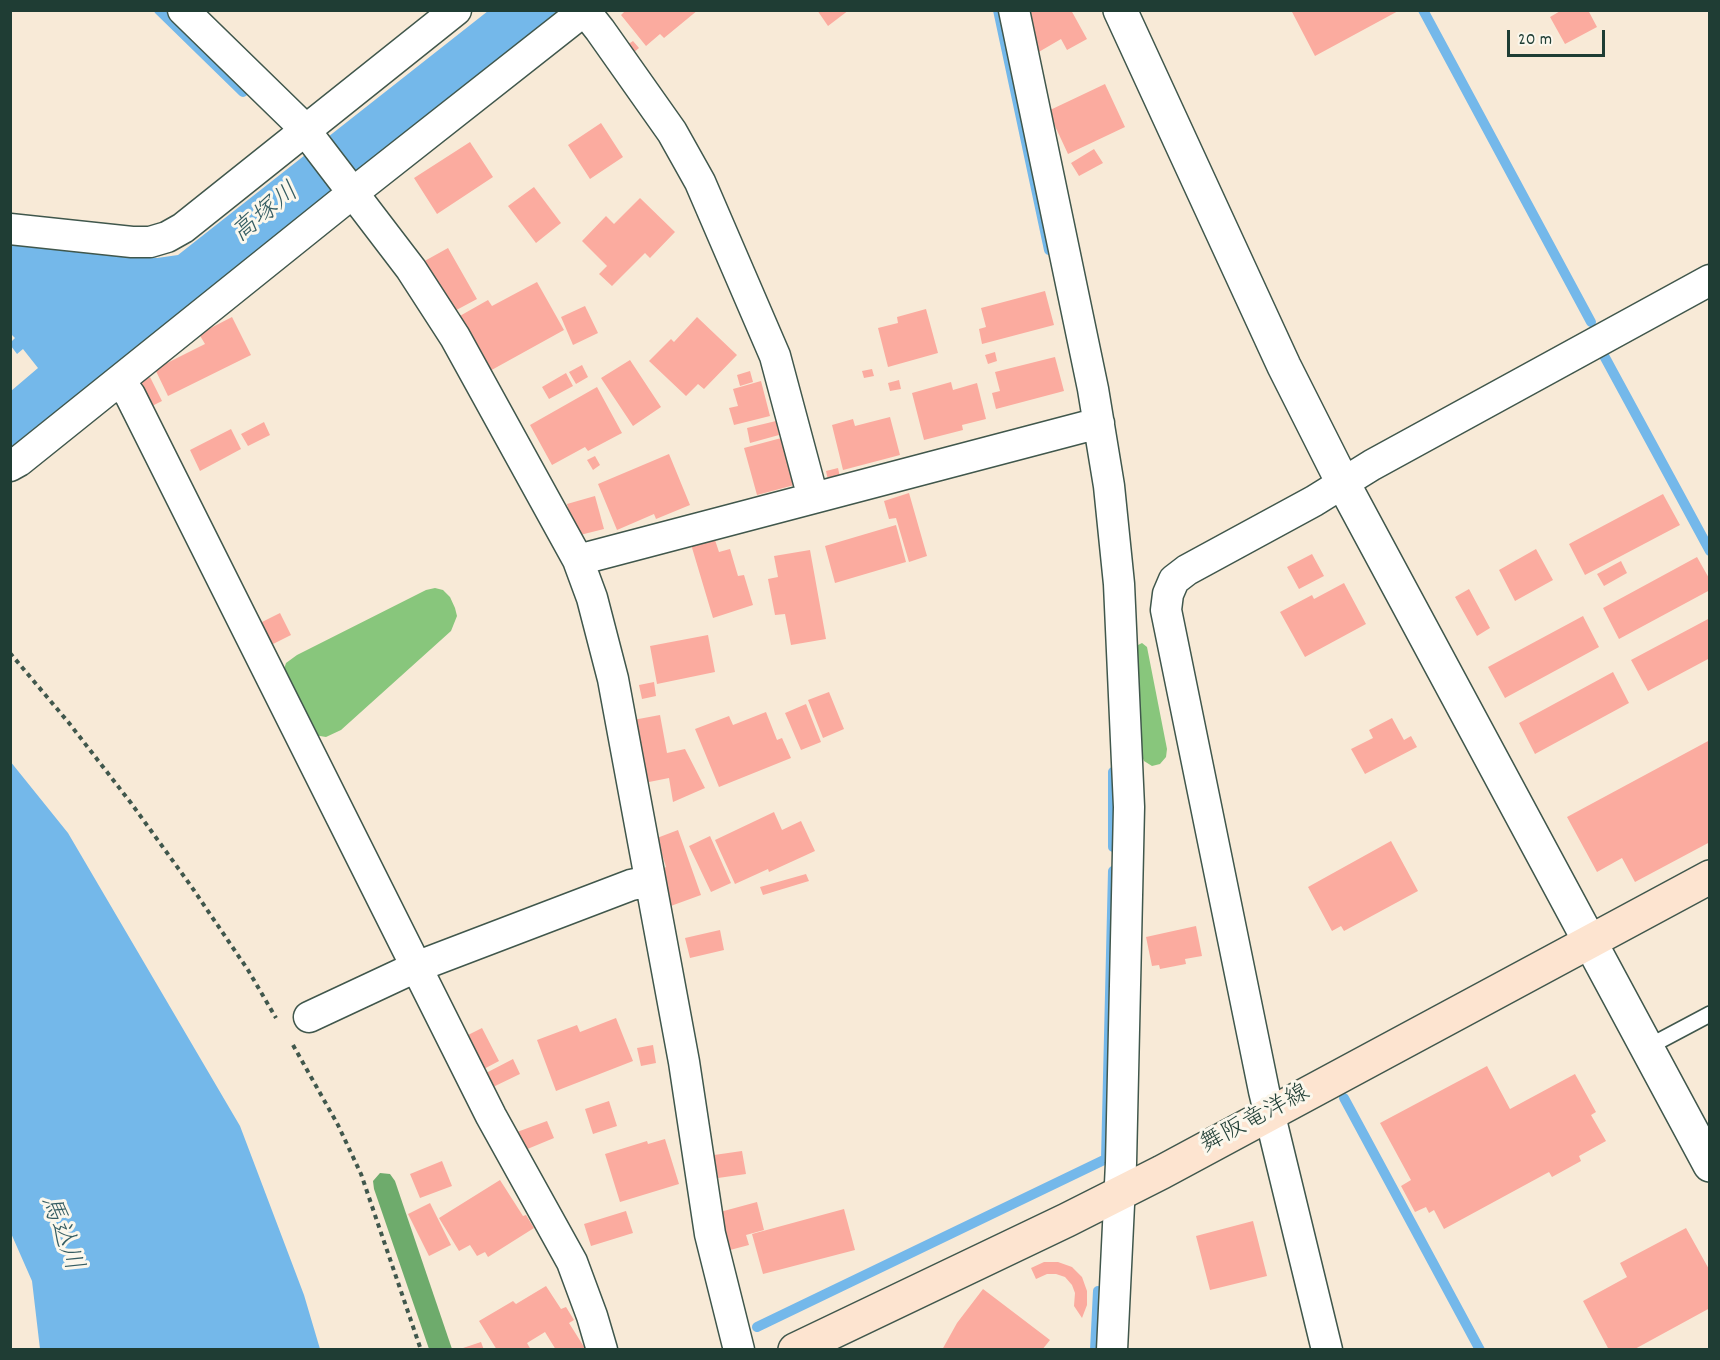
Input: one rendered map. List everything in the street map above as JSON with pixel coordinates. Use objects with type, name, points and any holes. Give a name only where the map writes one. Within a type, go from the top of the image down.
[{"type":"main road","name":"舞阪竜洋線","points":[[795,1350],[1120,1193],[1710,877]]},
{"type":"street","points":[[183,10],[309,135],[354,192],[441,314],[578,560],[592,598],[613,679],[684,1062],[711,1234],[739,1350]]},
{"type":"street","points":[[10,229],[132,243],[150,242],[167,237],[183,228],[309,135],[456,10]]},
{"type":"street","points":[[1014,10],[1099,423],[1109,486],[1119,584],[1129,807],[1120,1193],[1112,1350]]},
{"type":"street","points":[[1119,10],[1284,366],[1343,483],[1710,1165]]},
{"type":"street","points":[[10,466],[120,382],[354,192],[585,11],[672,132],[700,182],[775,356],[813,498]]},
{"type":"street","points":[[1327,1350],[1269,1114],[1169,621],[1168,594],[1174,580],[1187,570],[1710,280]]},
{"type":"street","points":[[120,382],[130,395],[491,1116],[572,1262],[602,1350]]},
{"type":"street","points":[[578,560],[1099,423]]},
{"type":"street","points":[[309,1017],[416,967],[631,885],[650,880]]},
{"type":"lane","points":[[1647,1048],[1710,1014]]},
{"type":"path","points":[[10,653],[69,723],[145,822],[248,970],[279,1023]]},
{"type":"path","points":[[290,1041],[338,1125],[361,1174],[421,1350]]},
{"type":"green space","points":[[435,588],[443,590],[450,597],[455,608],[457,616],[451,631],[341,730],[326,737],[314,735],[282,675],[286,663],[297,655],[426,590]]},
{"type":"green space","points":[[1142,643],[1147,647],[1167,749],[1166,757],[1160,764],[1152,766],[1144,761],[1141,754],[1137,648]]},
{"type":"green space","points":[[380,1173],[390,1174],[395,1181],[452,1349],[429,1349],[374,1189],[373,1181]]},
{"type":"water","name":"高塚川","points":[[488,11],[559,11],[11,447],[11,391],[38,368],[23,349],[17,354],[11,346],[15,338],[10,333],[11,241],[157,258],[178,255]]},
{"type":"water","name":"馬込川","points":[[10,761],[68,833],[240,1126],[304,1295],[320,1349],[40,1349],[32,1281],[10,1231]]},
{"type":"building","points":[[626,10],[698,10],[664,38],[660,34],[646,46],[621,15]]},
{"type":"building","points":[[817,10],[849,10],[828,26]]},
{"type":"building","points":[[1028,10],[1071,10],[1087,39],[1067,50],[1061,39],[1037,53]]},
{"type":"building","points":[[1291,10],[1400,10],[1315,56]]},
{"type":"building","points":[[1562,10],[1588,10],[1597,27],[1565,44],[1550,17]]},
{"type":"building","points":[[633,41],[639,48],[633,53],[627,45]]},
{"type":"building","points":[[1105,84],[1125,127],[1068,154],[1048,111]]},
{"type":"building","points":[[601,123],[623,157],[590,179],[568,145]]},
{"type":"building","points":[[470,142],[493,177],[437,214],[414,178]]},
{"type":"building","points":[[1094,149],[1103,163],[1079,176],[1071,163]]},
{"type":"building","points":[[534,187],[561,223],[536,243],[508,206]]},
{"type":"building","points":[[640,198],[675,232],[650,258],[645,253],[612,286],[599,274],[607,266],[582,241],[606,216],[614,224]]},
{"type":"building","points":[[448,248],[477,299],[449,314],[421,263]]},
{"type":"building","points":[[537,282],[564,330],[488,372],[458,317],[488,300],[492,306]]},
{"type":"building","points":[[1045,291],[1054,325],[982,344],[979,329],[986,327],[981,308]]},
{"type":"building","points":[[585,306],[598,333],[573,345],[561,317]]},
{"type":"building","points":[[926,309],[938,353],[888,367],[878,328],[898,323],[897,317]]},
{"type":"building","points":[[232,317],[251,355],[168,396],[155,369],[205,344],[199,334]]},
{"type":"building","points":[[697,317],[737,355],[704,389],[698,384],[686,396],[649,361],[671,339],[674,342]]},
{"type":"building","points":[[995,352],[997,361],[988,364],[985,355]]},
{"type":"building","points":[[1055,357],[1064,391],[996,409],[992,393],[1000,391],[995,372]]},
{"type":"building","points":[[630,360],[661,407],[633,426],[601,378]]},
{"type":"building","points":[[582,365],[588,377],[576,384],[569,372]]},
{"type":"building","points":[[872,369],[874,376],[864,378],[862,371]]},
{"type":"building","points":[[750,371],[753,382],[740,386],[737,375]]},
{"type":"building","points":[[566,373],[573,386],[549,399],[542,387]]},
{"type":"building","points":[[150,377],[162,401],[148,408],[136,384]]},
{"type":"building","points":[[899,380],[901,389],[890,391],[888,383]]},
{"type":"building","points":[[761,381],[770,416],[734,425],[729,408],[738,406],[733,389]]},
{"type":"building","points":[[951,382],[953,390],[977,383],[986,419],[962,425],[963,430],[924,440],[912,393]]},
{"type":"building","points":[[597,387],[622,433],[588,451],[585,447],[552,465],[530,425]]},
{"type":"building","points":[[890,417],[900,455],[843,470],[832,425],[853,419],[855,426]]},
{"type":"building","points":[[776,421],[779,435],[750,443],[747,428]]},
{"type":"building","points":[[264,422],[270,435],[248,446],[241,434]]},
{"type":"building","points":[[231,429],[241,449],[200,471],[190,450]]},
{"type":"building","points":[[785,437],[798,484],[757,495],[744,448]]},
{"type":"building","points":[[669,454],[690,505],[656,519],[654,514],[617,530],[598,484]]},
{"type":"building","points":[[595,456],[600,465],[593,470],[587,460]]},
{"type":"building","points":[[838,468],[840,477],[828,480],[826,471]]},
{"type":"building","points":[[909,493],[927,556],[909,562],[896,518],[889,519],[884,501]]},
{"type":"building","points":[[1663,494],[1680,525],[1585,575],[1569,544]]},
{"type":"building","points":[[595,496],[604,529],[576,536],[567,504]]},
{"type":"building","points":[[896,525],[906,562],[835,583],[825,546]]},
{"type":"building","points":[[713,534],[719,552],[730,549],[738,576],[744,575],[753,605],[713,618],[690,541]]},
{"type":"building","points":[[1536,549],[1553,580],[1515,601],[1499,570]]},
{"type":"building","points":[[810,550],[826,639],[791,645],[785,614],[775,615],[768,579],[778,577],[774,556]]},
{"type":"building","points":[[1312,554],[1324,576],[1299,589],[1287,567]]},
{"type":"building","points":[[1697,557],[1710,580],[1710,590],[1619,639],[1603,608]]},
{"type":"building","points":[[1621,561],[1627,573],[1604,586],[1597,574]]},
{"type":"building","points":[[1344,583],[1366,624],[1305,657],[1280,612],[1312,595],[1314,599]]},
{"type":"building","points":[[1469,589],[1490,628],[1477,636],[1455,597]]},
{"type":"building","points":[[280,613],[291,635],[267,647],[256,625]]},
{"type":"building","points":[[1583,616],[1599,647],[1505,698],[1488,667]]},
{"type":"building","points":[[1710,618],[1710,658],[1648,691],[1631,660]]},
{"type":"building","points":[[708,635],[715,672],[657,684],[650,646]]},
{"type":"building","points":[[1613,672],[1629,703],[1535,754],[1519,723]]},
{"type":"building","points":[[654,682],[656,696],[642,699],[639,685]]},
{"type":"building","points":[[829,692],[844,729],[823,738],[808,700]]},
{"type":"building","points":[[806,704],[821,742],[801,750],[785,713]]},
{"type":"building","points":[[766,712],[777,740],[782,738],[791,758],[719,787],[695,729],[729,716],[733,725]]},
{"type":"building","points":[[660,715],[667,753],[685,749],[705,788],[673,802],[669,778],[644,783],[633,720]]},
{"type":"building","points":[[1392,718],[1404,740],[1411,736],[1417,747],[1365,774],[1351,749],[1373,738],[1369,730]]},
{"type":"building","points":[[1710,740],[1710,842],[1635,882],[1622,858],[1597,872],[1567,817]]},
{"type":"building","points":[[774,812],[782,830],[801,821],[815,851],[769,872],[768,869],[735,884],[715,840]]},
{"type":"building","points":[[678,830],[701,895],[668,907],[659,880],[665,878],[662,869],[666,867],[657,838]]},
{"type":"building","points":[[710,836],[731,883],[711,892],[689,846]]},
{"type":"building","points":[[1391,841],[1418,891],[1344,931],[1341,926],[1332,931],[1308,887]]},
{"type":"building","points":[[806,874],[809,881],[763,895],[760,887]]},
{"type":"building","points":[[1196,926],[1202,956],[1185,959],[1186,964],[1160,969],[1159,965],[1152,966],[1146,937]]},
{"type":"building","points":[[720,930],[724,950],[690,958],[685,938]]},
{"type":"building","points":[[616,1018],[633,1061],[556,1091],[537,1040],[577,1025],[580,1032]]},
{"type":"building","points":[[482,1028],[499,1061],[480,1071],[464,1037]]},
{"type":"building","points":[[653,1045],[656,1063],[641,1066],[637,1048]]},
{"type":"building","points":[[513,1059],[520,1074],[493,1087],[486,1073]]},
{"type":"building","points":[[1487,1066],[1510,1109],[1575,1074],[1596,1112],[1591,1115],[1606,1141],[1579,1156],[1581,1161],[1552,1177],[1549,1172],[1444,1229],[1434,1210],[1429,1213],[1426,1207],[1415,1212],[1401,1186],[1411,1180],[1380,1123]]},
{"type":"building","points":[[609,1101],[617,1126],[593,1134],[585,1109]]},
{"type":"building","points":[[547,1121],[554,1138],[525,1150],[517,1132]]},
{"type":"building","points":[[665,1139],[679,1184],[620,1202],[605,1154],[647,1141],[648,1144]]},
{"type":"building","points":[[742,1151],[746,1174],[718,1178],[714,1155]]},
{"type":"building","points":[[442,1161],[452,1186],[420,1198],[410,1174]]},
{"type":"building","points":[[500,1180],[523,1216],[526,1215],[534,1228],[488,1257],[485,1252],[477,1256],[470,1245],[459,1251],[439,1218]]},
{"type":"building","points":[[757,1202],[764,1230],[746,1235],[749,1245],[730,1250],[720,1212]]},
{"type":"building","points":[[430,1203],[451,1245],[429,1256],[408,1214]]},
{"type":"building","points":[[844,1209],[855,1250],[763,1274],[752,1234]]},
{"type":"building","points":[[626,1211],[633,1233],[591,1246],[584,1224]]},
{"type":"building","points":[[1253,1221],[1267,1276],[1210,1290],[1196,1236]]},
{"type":"building","points":[[1686,1228],[1710,1271],[1710,1308],[1633,1350],[1609,1350],[1583,1301],[1627,1277],[1620,1263]]},
{"type":"building","points":[[1044,1262],[1058,1262],[1072,1267],[1082,1277],[1087,1291],[1087,1305],[1082,1318],[1074,1306],[1075,1293],[1072,1285],[1065,1277],[1047,1274],[1036,1279],[1031,1268]]},
{"type":"building","points":[[546,1286],[561,1309],[566,1307],[574,1320],[569,1323],[586,1350],[556,1350],[545,1332],[527,1343],[531,1350],[497,1350],[479,1321],[513,1301],[516,1304]]},
{"type":"building","points":[[983,1289],[1050,1340],[1042,1350],[942,1350],[957,1323]]},
{"type":"building","points":[[481,1342],[484,1350],[460,1350],[460,1349]]},
{"type":"waterway","points":[[159,10],[243,92]]},
{"type":"waterway","points":[[998,10],[1049,250]]},
{"type":"waterway","points":[[1423,10],[1591,322]]},
{"type":"waterway","points":[[1602,352],[1710,551]]},
{"type":"waterway","points":[[1113,772],[1113,847]]},
{"type":"waterway","points":[[757,1327],[1106,1159],[1113,871]]},
{"type":"waterway","points":[[1344,1098],[1480,1350]]},
{"type":"waterway","points":[[1095,1350],[1098,1291]]}]
